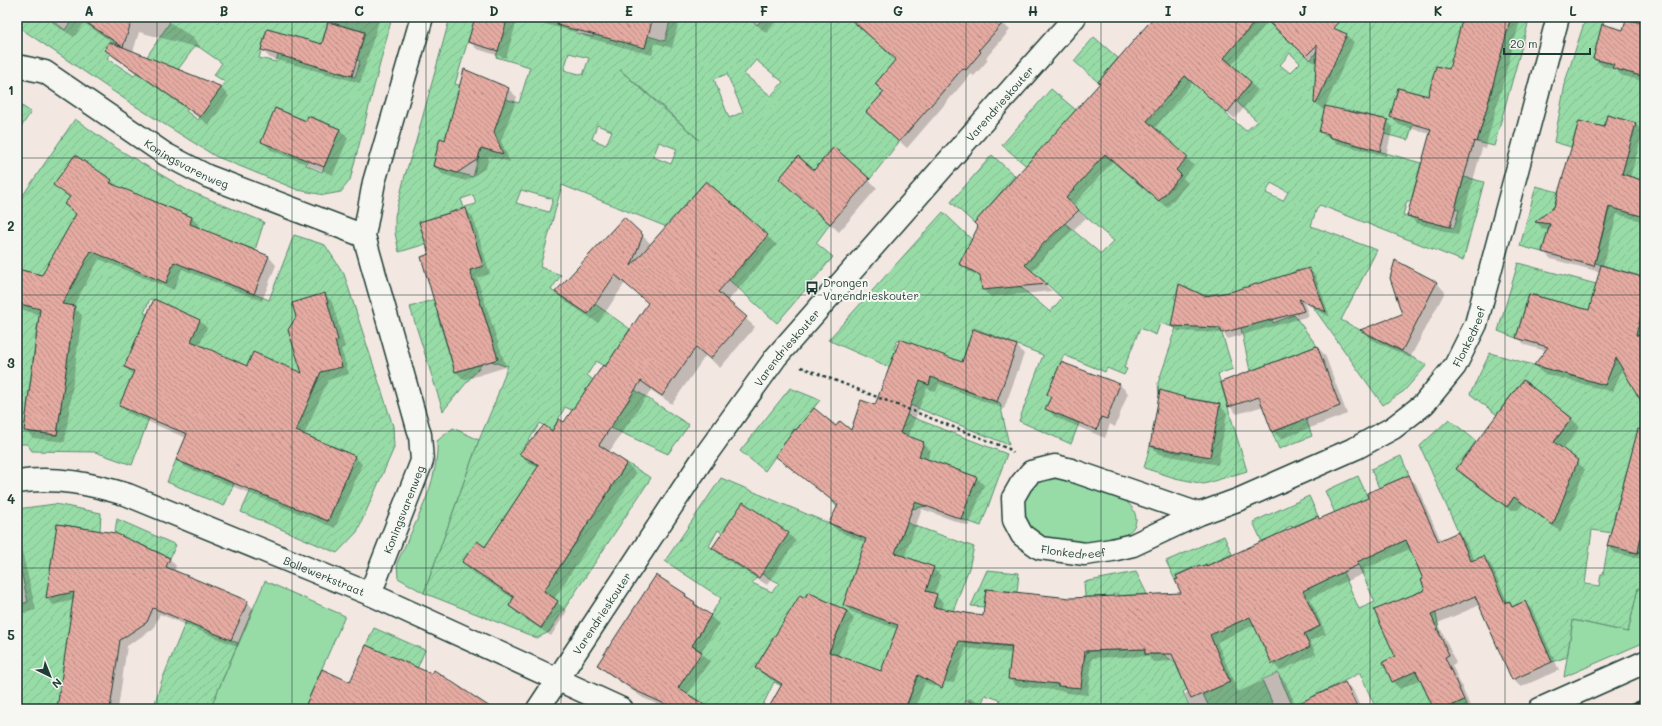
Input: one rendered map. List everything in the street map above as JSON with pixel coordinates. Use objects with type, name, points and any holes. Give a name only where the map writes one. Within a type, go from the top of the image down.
[{"type":"street","name":"Koningsvarenweg","points":[[370,594],[422,461],[420,435],[364,236],[374,182],[422,17]]},
{"type":"street","name":"Varendrieskouter","points":[[538,709],[702,460],[776,357],[1075,17]]},
{"type":"street","name":"Flonkedreef","points":[[1031,472],[1021,484],[1013,498],[1014,520],[1022,535],[1040,548],[1085,554],[1112,550],[1134,545],[1199,514],[1240,499],[1356,448],[1393,428],[1424,404],[1455,366],[1476,324],[1558,17]]},
{"type":"street","name":"Koningsvarenweg","points":[[19,65],[45,72],[165,154],[207,176],[364,236]]},
{"type":"street","points":[[1031,472],[1055,466],[1071,470],[1199,514]]},
{"type":"street","name":"Bollewerkstraat","points":[[17,482],[43,479],[73,482],[101,486],[128,495],[370,594],[622,709]]},
{"type":"street","points":[[1540,709],[1645,662]]},
{"type":"path","points":[[776,357],[1009,449],[1031,472]]},
{"type":"green space","points":[[17,17],[47,17],[65,30],[74,17],[112,17],[102,33],[117,43],[107,58],[134,76],[170,22],[163,17],[392,17],[350,180],[341,192],[324,195],[298,190],[215,156],[132,104],[17,26]],"holes":[[[328,22],[365,32],[357,60],[360,61],[355,77],[315,66]],[[267,29],[284,34],[276,62],[259,58]],[[196,45],[222,63],[214,75],[225,82],[198,120],[186,111],[188,109],[163,90]],[[275,108],[306,121],[309,116],[340,129],[322,172],[306,165],[308,160]]]},
{"type":"green space","points":[[450,17],[537,17],[545,19],[546,17],[580,17],[576,33],[593,37],[599,17],[665,41],[671,17],[748,17],[757,25],[764,17],[848,17],[878,43],[904,69],[886,71],[875,84],[884,92],[866,112],[899,142],[870,179],[834,147],[814,170],[798,156],[779,179],[830,224],[816,243],[833,257],[777,323],[672,229],[562,185],[540,267],[561,275],[551,290],[588,314],[595,304],[630,329],[605,367],[596,361],[587,375],[593,380],[583,394],[617,417],[635,390],[689,425],[668,454],[565,407],[552,431],[540,423],[523,449],[533,456],[537,456],[604,499],[627,463],[651,478],[549,632],[537,638],[424,593],[479,440],[495,402],[508,365],[505,366],[491,361],[491,337],[480,301],[437,314],[455,372],[482,364],[443,411],[410,307],[466,289],[460,273],[483,266],[465,207],[476,204],[473,195],[461,199],[464,208],[420,222],[426,244],[399,252],[395,233],[395,216],[405,175],[416,141]],"holes":[[[469,37],[499,46],[496,57],[530,67],[519,103],[455,84]],[[569,53],[589,58],[583,75],[564,70]],[[756,60],[783,82],[771,96],[744,74]],[[620,70],[661,105],[699,140]],[[727,74],[743,112],[729,118],[714,79]],[[450,122],[489,148],[488,150],[481,148],[473,177],[433,166],[440,139],[445,140]],[[597,125],[612,131],[606,145],[592,139]],[[659,142],[677,149],[671,164],[653,157]],[[706,181],[768,235],[741,267],[698,229],[695,232],[676,215]],[[521,190],[553,199],[549,212],[516,203]],[[523,489],[585,529],[558,569],[497,529]],[[477,541],[497,555],[495,558],[558,601],[541,628],[509,606],[514,597],[462,562]]]},
{"type":"green space","points":[[1246,17],[1262,17],[1311,60],[1338,17],[1463,17],[1459,33],[1503,45],[1511,17],[1530,17],[1494,146],[1477,142],[1494,82],[1436,66],[1428,96],[1398,88],[1395,100],[1413,124],[1408,140],[1384,134],[1388,120],[1345,110],[1329,134],[1329,137],[1421,163],[1411,201],[1407,201],[1403,215],[1454,228],[1459,210],[1455,209],[1464,177],[1484,182],[1463,261],[1320,205],[1317,208],[1311,226],[1377,250],[1341,320],[1427,365],[1404,391],[1383,405],[1313,307],[1322,304],[1303,280],[1299,270],[1291,273],[1263,296],[1273,323],[1294,315],[1317,346],[1250,371],[1241,328],[1230,292],[1199,296],[1199,293],[1180,285],[1174,298],[1195,307],[1214,308],[1233,369],[1218,374],[1247,471],[1204,484],[1175,478],[1144,468],[1150,446],[1180,453],[1220,404],[1188,398],[1187,400],[1159,395],[1158,383],[1176,328],[1160,323],[1156,335],[1140,328],[1124,368],[1127,369],[1124,375],[1107,368],[1105,372],[1064,355],[1047,394],[1051,397],[1046,409],[1079,423],[1071,444],[1019,421],[1043,355],[974,328],[965,353],[964,390],[1000,403],[1009,445],[910,405],[919,381],[929,385],[937,361],[932,351],[898,339],[894,349],[896,350],[889,367],[828,340],[943,212],[985,252],[983,255],[1050,312],[1062,298],[1040,278],[1014,258],[1054,214],[1101,254],[1114,241],[1002,145],[1051,89],[1076,110],[1104,154],[1159,201],[1181,175],[1176,170],[1187,157],[1141,117],[1186,75],[1227,112],[1226,114],[1246,131],[1257,121],[1236,101],[1250,84],[1246,78],[1227,60],[1210,52],[1241,38],[1253,24]],"holes":[[[1290,53],[1300,63],[1290,73],[1280,65]],[[1271,183],[1288,192],[1283,201],[1266,193]]]},
{"type":"green space","points":[[1586,17],[1605,17],[1593,59],[1614,64],[1613,68],[1645,77],[1645,181],[1626,176],[1622,173],[1636,123],[1607,115],[1604,127],[1579,121],[1571,147],[1554,142],[1566,79]]},
{"type":"green space","points":[[1094,37],[1118,58],[1098,82],[1074,61]]},
{"type":"green space","points":[[17,103],[31,112],[17,133]]},
{"type":"green space","points":[[75,119],[113,146],[187,190],[264,222],[255,250],[229,240],[214,278],[269,300],[294,235],[325,245],[344,274],[393,426],[394,448],[357,532],[337,553],[241,512],[286,413],[136,340],[124,367],[134,371],[149,418],[132,465],[95,452],[32,451],[27,444],[17,444],[17,303],[31,307],[33,303],[42,304],[40,321],[38,321],[24,431],[57,435],[74,306],[33,301],[39,275],[17,269],[17,204]],"holes":[[[146,198],[192,217],[170,272],[124,253]],[[150,299],[171,308],[144,323],[147,314],[144,313]],[[327,444],[345,451],[349,456],[348,474],[328,521],[273,498],[322,453]]]},
{"type":"green space","points":[[992,155],[1015,176],[974,223],[951,202]]},
{"type":"green space","points":[[1536,186],[1558,192],[1542,252],[1520,246]]},
{"type":"green space","points":[[1610,206],[1645,217],[1645,271],[1643,277],[1595,263]]},
{"type":"green space","points":[[1518,263],[1596,284],[1644,305],[1645,301],[1645,338],[1626,332],[1569,305],[1529,294],[1516,338],[1498,331]]},
{"type":"green space","points":[[1619,349],[1645,408],[1645,460],[1634,471],[1627,470],[1614,518],[1645,524],[1645,589],[1638,588],[1628,632],[1573,620],[1567,657],[1552,662],[1525,601],[1512,607],[1509,601],[1484,613],[1475,596],[1497,586],[1471,561],[1420,446],[1449,419],[1476,441],[1456,469],[1507,507],[1572,418],[1523,380],[1500,410],[1545,452],[1470,394],[1490,353],[1605,385]],"holes":[[[1592,530],[1633,536],[1639,547],[1638,553],[1630,552],[1631,549],[1608,546],[1603,574],[1601,574],[1599,586],[1585,584]]]},
{"type":"green space","points":[[790,388],[820,400],[796,430],[794,429],[765,471],[740,451]]},
{"type":"green space","points":[[891,409],[1007,454],[981,526],[961,519],[976,477],[927,459],[934,484],[926,506],[912,509],[872,523],[837,507],[831,500],[851,475]]},
{"type":"green space","points":[[1306,419],[1312,436],[1279,449],[1272,432]]},
{"type":"green space","points":[[453,428],[479,440],[424,593],[398,578],[397,563],[418,519],[430,488],[437,457],[437,441]]},
{"type":"green space","points":[[1401,456],[1409,475],[1379,488],[1371,469]]},
{"type":"green space","points":[[176,460],[234,484],[224,506],[167,482]]},
{"type":"green space","points":[[1053,476],[1067,479],[1125,500],[1135,514],[1136,520],[1133,529],[1124,536],[1097,543],[1067,544],[1045,540],[1040,537],[1036,534],[1027,521],[1023,503],[1034,485]]},
{"type":"green space","points":[[1358,476],[1368,498],[1374,554],[1404,541],[1404,537],[1443,557],[1418,567],[1423,579],[1425,590],[1417,593],[1435,609],[1440,634],[1425,640],[1416,671],[1434,709],[1376,709],[1360,673],[1314,696],[1294,709],[1278,673],[1262,680],[1275,709],[1210,709],[1198,684],[1207,692],[1230,682],[1226,672],[1200,635],[1257,614],[1262,644],[1267,653],[1320,626],[1285,592],[1315,585],[1343,572],[1359,609],[1375,602],[1325,491]]},
{"type":"green space","points":[[721,478],[866,539],[887,534],[900,540],[907,523],[974,547],[969,568],[945,633],[965,642],[1042,650],[1058,686],[1084,660],[1087,651],[1145,649],[1145,654],[1163,654],[1175,663],[1187,689],[1183,692],[1191,709],[997,709],[1000,700],[985,695],[981,706],[966,700],[963,709],[906,709],[917,676],[875,688],[788,689],[774,682],[761,709],[698,709],[702,703],[678,688],[684,679],[664,665],[675,650],[695,663],[702,652],[666,629],[672,617],[699,635],[721,598],[665,561]],"holes":[[[718,530],[755,558],[747,570],[709,546]],[[897,554],[926,591],[937,595],[926,627]],[[760,573],[779,583],[772,592],[752,583]],[[808,592],[847,611],[835,639],[828,636],[822,651],[786,636]],[[773,638],[786,646],[768,676],[755,668]],[[930,667],[938,685],[924,678]]]},
{"type":"green space","points":[[1309,496],[1318,516],[1286,528],[1287,530],[1262,542],[1253,522]]},
{"type":"green space","points":[[55,504],[101,513],[100,531],[58,524],[83,590],[65,660],[57,708],[59,709],[17,709],[17,605],[28,602],[17,553],[17,509]]},
{"type":"green space","points":[[117,519],[176,545],[170,558],[133,541],[98,635]]},
{"type":"green space","points":[[1224,536],[1232,554],[1206,566],[1206,564],[1201,567],[1199,565],[1176,575],[1177,579],[1175,580],[1166,561]]},
{"type":"green space","points":[[987,570],[1019,573],[1017,592],[986,589],[984,607],[971,606]]},
{"type":"green space","points":[[1136,572],[1147,594],[1118,596],[1118,594],[1113,594],[1113,597],[1085,597],[1084,582]]},
{"type":"green space","points":[[265,581],[345,616],[304,709],[210,709]]},
{"type":"green space","points":[[1638,588],[1645,589],[1645,642],[1564,677],[1573,620],[1628,632]]},
{"type":"green space","points":[[186,621],[238,643],[210,709],[162,709],[155,703],[162,680]]},
{"type":"green space","points":[[374,628],[425,650],[400,709],[397,659],[366,645]]},
{"type":"green space","points":[[1464,700],[1468,709],[1445,709]]},
{"type":"building","points":[[78,17],[133,17],[123,47]]},
{"type":"building","points":[[475,17],[508,17],[498,51],[468,42]]},
{"type":"building","points":[[558,17],[653,17],[645,48],[557,25]]},
{"type":"building","points":[[848,17],[1008,17],[979,50],[981,52],[966,70],[963,68],[899,142],[866,112],[884,92],[875,84],[896,59]]},
{"type":"building","points":[[1154,17],[1259,17],[1224,58],[1251,82],[1227,113],[1185,76],[1147,121],[1188,157],[1176,170],[1181,175],[1159,201],[1105,154],[1066,198],[1079,210],[1043,244],[1025,265],[1047,284],[982,290],[980,275],[959,264],[978,227],[974,223],[1100,83],[1098,82]]},
{"type":"building","points":[[1263,17],[1343,17],[1333,28],[1347,34],[1316,104],[1314,103],[1317,45],[1306,56]]},
{"type":"building","points":[[1463,17],[1511,17],[1477,142],[1474,141],[1450,227],[1407,216],[1431,129],[1390,117],[1398,88],[1428,96],[1436,66],[1449,69]]},
{"type":"building","points":[[1626,19],[1645,24],[1645,77],[1612,68],[1614,64],[1593,59],[1602,24],[1623,30]]},
{"type":"building","points":[[328,22],[365,32],[352,76],[261,50],[267,29],[322,44]]},
{"type":"building","points":[[109,42],[222,87],[200,117],[105,50]]},
{"type":"building","points":[[464,69],[509,88],[494,132],[503,154],[481,148],[478,159],[457,173],[433,166],[440,138],[445,140]]},
{"type":"building","points":[[1325,106],[1388,120],[1380,151],[1329,137],[1329,134],[1319,132]]},
{"type":"building","points":[[275,108],[306,121],[308,116],[340,129],[324,167],[261,142]]},
{"type":"building","points":[[1607,115],[1636,123],[1622,174],[1645,181],[1645,217],[1609,207],[1594,266],[1542,252],[1550,224],[1535,222],[1554,207],[1579,121],[1604,127]]},
{"type":"building","points":[[834,147],[870,179],[830,224],[779,179],[798,156],[814,170]]},
{"type":"building","points":[[75,155],[112,180],[110,183],[192,217],[190,224],[269,256],[254,294],[174,262],[166,283],[91,251],[62,304],[75,306],[57,435],[24,431],[40,309],[17,303],[17,269],[42,275],[76,214],[64,204],[70,197],[53,185]]},
{"type":"building","points":[[706,181],[768,235],[718,292],[747,317],[710,359],[696,347],[662,396],[641,381],[599,445],[627,463],[544,591],[558,601],[541,628],[509,606],[514,597],[462,562],[477,541],[485,547],[539,465],[519,454],[544,425],[552,431],[559,419],[564,422],[603,365],[605,367],[648,303],[615,275],[588,314],[555,292],[624,217],[643,235],[631,266]]},
{"type":"building","points":[[466,208],[483,266],[470,270],[498,359],[455,372],[421,257],[429,254],[419,222]]},
{"type":"building","points":[[1395,260],[1437,282],[1402,351],[1360,330],[1402,314],[1390,278]]},
{"type":"building","points":[[1601,265],[1645,278],[1645,301],[1636,335],[1645,336],[1645,408],[1616,358],[1605,385],[1534,365],[1548,347],[1516,338],[1529,294],[1589,310]]},
{"type":"building","points":[[1309,268],[1326,312],[1299,299],[1304,311],[1222,333],[1220,328],[1171,326],[1179,284],[1205,296],[1230,292]]},
{"type":"building","points":[[325,293],[338,340],[335,341],[342,367],[321,372],[296,431],[355,456],[328,521],[176,460],[187,434],[119,406],[134,371],[124,367],[154,299],[200,320],[191,341],[247,366],[253,352],[302,373],[288,330],[296,317],[292,303]]},
{"type":"building","points":[[973,329],[1017,345],[997,402],[931,377],[929,385],[920,381],[900,433],[924,442],[919,456],[977,477],[961,519],[915,502],[895,553],[934,567],[926,591],[937,594],[933,607],[983,616],[986,589],[1070,598],[1181,593],[1175,580],[1178,579],[1176,576],[1200,565],[1201,567],[1206,564],[1206,566],[1318,516],[1319,519],[1368,498],[1367,493],[1409,475],[1438,541],[1458,532],[1471,561],[1484,556],[1505,603],[1509,601],[1512,607],[1525,601],[1552,662],[1512,680],[1475,596],[1431,615],[1449,655],[1445,657],[1464,700],[1445,709],[1434,709],[1416,671],[1392,682],[1383,662],[1395,656],[1374,610],[1425,590],[1421,580],[1423,579],[1406,540],[1357,562],[1358,565],[1303,591],[1320,626],[1304,634],[1310,647],[1272,664],[1250,617],[1210,635],[1230,682],[1191,699],[1172,654],[1145,654],[1145,649],[1085,651],[1081,688],[1008,679],[1012,646],[959,641],[942,688],[918,675],[905,709],[768,709],[782,684],[755,668],[800,595],[805,598],[808,592],[847,611],[829,652],[881,671],[898,625],[843,605],[866,539],[829,523],[838,505],[775,456],[795,429],[796,430],[814,408],[836,426],[840,421],[851,430],[861,400],[875,405],[900,339],[962,362]]},
{"type":"building","points":[[1317,346],[1340,406],[1272,432],[1259,397],[1228,407],[1221,382]]},
{"type":"building","points":[[1061,362],[1120,384],[1107,419],[1101,417],[1097,430],[1045,409],[1051,397],[1047,394]]},
{"type":"building","points":[[1523,380],[1572,418],[1554,442],[1578,460],[1553,525],[1514,497],[1507,507],[1456,469]]},
{"type":"building","points":[[1160,390],[1190,399],[1220,404],[1210,457],[1150,446]]},
{"type":"building","points":[[1638,429],[1645,430],[1645,513],[1638,553],[1607,546]]},
{"type":"building","points":[[743,502],[789,533],[759,578],[712,548]]},
{"type":"building","points":[[57,524],[115,533],[170,558],[166,567],[248,601],[231,640],[153,608],[147,622],[120,640],[110,709],[57,709],[74,592],[46,598]]},
{"type":"building","points":[[656,575],[686,594],[685,596],[695,602],[694,604],[711,615],[692,646],[702,652],[678,688],[711,709],[676,709],[634,690],[597,665]]},
{"type":"building","points":[[366,645],[432,674],[434,670],[493,709],[304,709],[322,669],[350,682]]},
{"type":"building","points":[[1345,682],[1358,709],[1286,709]]},
{"type":"railway","points":[[1624,709],[1645,700]]},
{"type":"place","name":"Drongen Varendrieskouter","points":[[812,288]]}]
